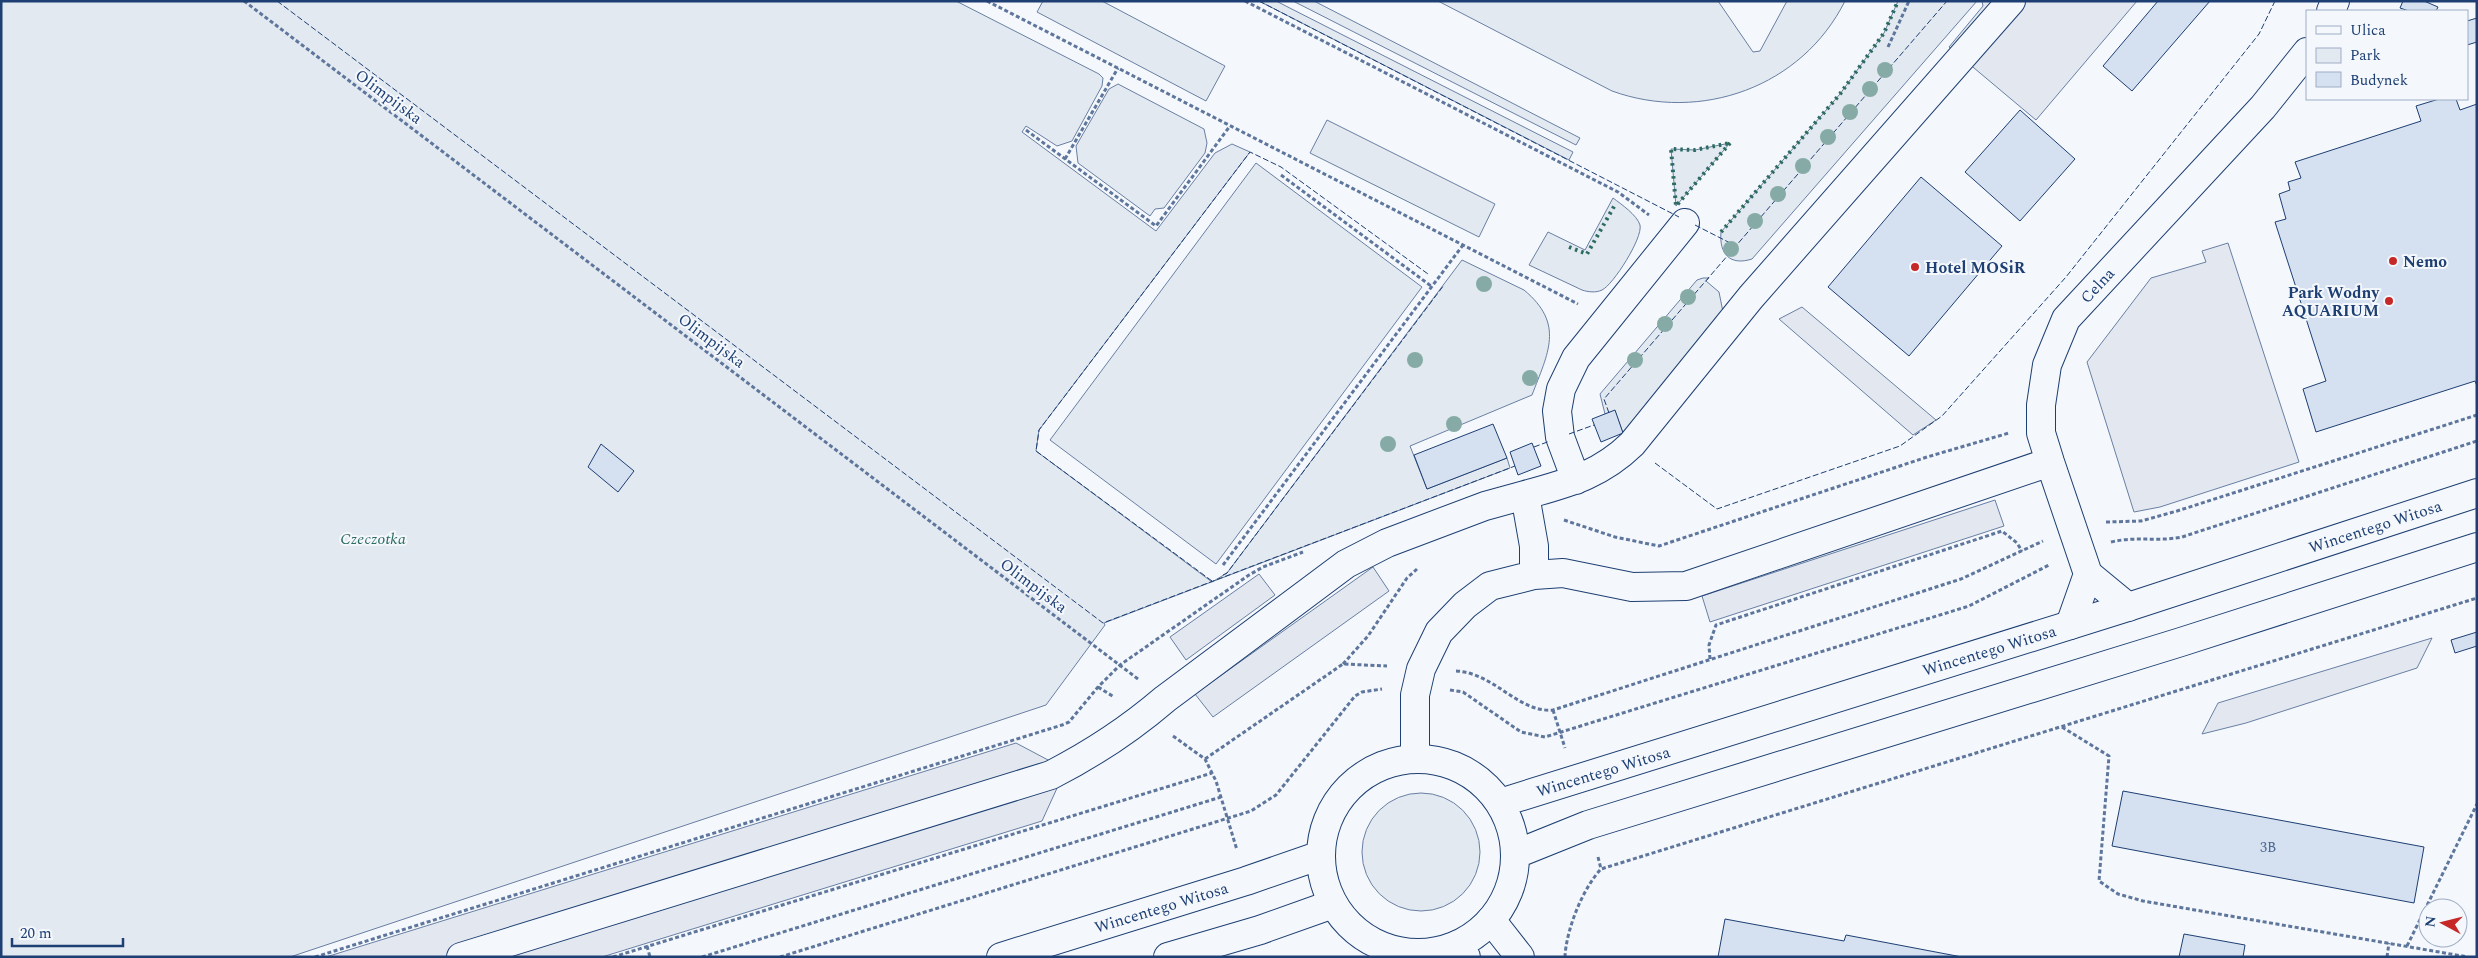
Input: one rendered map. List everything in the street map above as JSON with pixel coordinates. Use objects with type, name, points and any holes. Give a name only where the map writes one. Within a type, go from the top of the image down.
[{"type":"main road","points":[[461,957],[1051,775],[1086,758],[1346,564],[1386,543],[1485,506],[1527,507],[1613,462],[1632,444],[1751,297],[2011,1]]},
{"type":"main road","name":"Celna","points":[[2081,552],[2041,433],[2041,406],[2047,365],[2066,319],[2263,107],[2306,53]]},
{"type":"main road","points":[[1576,480],[1560,437],[1557,411],[1561,389],[1576,358],[1680,229]]},
{"type":"main road","points":[[1415,758],[1419,679],[1440,632],[1465,605],[1490,586],[1534,575],[1563,573],[1632,587],[1686,586],[2050,462]]},
{"type":"main road","name":"Wincentego Witosa","points":[[1500,803],[2128,607],[2477,492]]},
{"type":"main road","points":[[1527,507],[1534,546],[1534,575]]},
{"type":"main road","points":[[1516,854],[1588,825],[2171,645],[2477,547]]},
{"type":"main road","points":[[2081,552],[2128,607]]},
{"type":"main road","points":[[2070,625],[2081,552]]},
{"type":"main road","points":[[1415,758],[1448,763],[1478,779],[1500,803],[1512,827],[1516,854],[1510,889],[1491,920],[1462,951],[1423,953],[1388,948],[1356,931],[1333,904],[1324,880],[1321,855],[1326,826],[1339,799],[1360,778],[1386,764],[1415,758]]},
{"type":"main road","name":"Wincentego Witosa","points":[[1001,957],[1246,881],[1321,855]]},
{"type":"main road","points":[[1168,957],[1260,930],[1333,904]]},
{"type":"main road","points":[[1491,920],[1520,957]]},
{"type":"path","name":"Olimpijska","points":[[244,1],[1165,699]]},
{"type":"path","points":[[987,1],[1608,319]]},
{"type":"path","points":[[1245,1],[1618,192],[1680,229]]},
{"type":"path","points":[[1888,46],[1909,1]]},
{"type":"path","points":[[1065,159],[1118,68]]},
{"type":"path","points":[[1026,130],[1156,226],[1230,126]]},
{"type":"path","points":[[1281,175],[1431,286]]},
{"type":"path","points":[[1223,565],[1463,245]]},
{"type":"path","points":[[1527,507],[1615,537],[1660,546],[1927,457],[2004,435],[2013,431],[2022,403],[2041,406]]},
{"type":"path","points":[[2081,552],[2090,524],[2141,521],[2177,511],[2477,415]]},
{"type":"path","points":[[1343,664],[1419,679],[1464,692],[1521,732],[1544,737],[1969,606],[2061,559],[2081,552],[2129,538],[2164,540],[2182,537],[2477,441]]},
{"type":"path","points":[[1710,659],[1709,645],[1716,624],[2002,531],[2017,543],[2022,551]]},
{"type":"path","points":[[315,957],[1062,725],[1069,722],[1098,687],[1120,665],[1249,575],[1263,567],[1309,550]]},
{"type":"path","points":[[780,957],[1228,819],[1260,807],[1276,795],[1355,696],[1372,690],[1419,679],[1471,672],[1489,680],[1529,706],[1542,711],[1553,710],[1961,579],[2022,551],[2081,552]]},
{"type":"path","points":[[1205,759],[1343,664],[1368,636],[1407,578],[1422,563]]},
{"type":"path","points":[[1565,957],[1567,935],[1591,879],[1601,868],[2476,600]]},
{"type":"path","points":[[1098,687],[1144,716],[1205,759],[1221,797],[1246,881]]},
{"type":"path","points":[[2062,727],[2109,756],[2099,881],[2118,894],[2143,901],[2468,957]]},
{"type":"path","points":[[613,957],[1212,773]]},
{"type":"path","points":[[702,957],[1221,797]]},
{"type":"path","points":[[2407,946],[2477,804]]},
{"type":"path","points":[[2387,957],[2389,943]]},
{"type":"path","points":[[647,946],[650,957]]},
{"type":"green space","name":"Czeczotka","points":[[1,1],[956,1],[1099,74],[1103,78],[1102,86],[1072,141],[1057,146],[1026,126],[1022,132],[1156,231],[1215,153],[1232,144],[1250,152],[1039,430],[1036,451],[1212,582],[1104,623],[1105,625],[1046,705],[290,957],[1,957]]},
{"type":"green space","points":[[1043,1],[1102,1],[1225,66],[1206,101],[1037,12]]},
{"type":"green space","points":[[1259,1],[1276,1],[1573,152],[1569,160]]},
{"type":"green space","points":[[1293,1],[1314,1],[1580,138],[1576,145]]},
{"type":"green space","points":[[1438,1],[1718,1],[1753,52],[1760,51],[1787,1],[1845,1],[1826,31],[1803,56],[1776,76],[1746,90],[1713,99],[1680,103],[1646,100],[1612,91]]},
{"type":"green space","points":[[1898,1],[1977,1],[1752,259],[1738,261],[1732,259],[1724,252],[1721,232],[1840,94],[1884,33]]},
{"type":"green space","points":[[1118,84],[1204,129],[1207,143],[1205,153],[1164,208],[1155,209],[1150,216],[1078,163],[1076,146],[1109,89]]},
{"type":"green space","points":[[1327,120],[1495,204],[1479,237],[1310,153]]},
{"type":"green space","points":[[1730,143],[1676,206],[1671,149],[1695,150]]},
{"type":"green space","points":[[1256,163],[1422,287],[1216,564],[1050,440]]},
{"type":"green space","points":[[1613,198],[1636,217],[1640,225],[1640,231],[1620,271],[1602,290],[1597,292],[1584,291],[1529,265],[1548,232],[1585,250]]},
{"type":"green space","points":[[1462,260],[1524,290],[1537,303],[1545,315],[1549,327],[1549,339],[1543,366],[1532,395],[1410,446],[1427,489],[1507,458],[1510,468],[1213,581],[1227,573]]},
{"type":"green space","points":[[1709,278],[1706,281],[1719,292],[1723,312],[1623,433],[1615,411],[1605,414],[1600,394],[1697,280]]},
{"type":"green space","points":[[1421,793],[1444,797],[1463,810],[1476,829],[1480,852],[1476,875],[1463,894],[1444,907],[1421,911],[1398,907],[1379,894],[1366,875],[1362,852],[1366,829],[1379,810],[1398,797]]},
{"type":"shaded area","points":[[1982,1],[2137,1],[2036,120],[1949,47],[1983,6]]},
{"type":"shaded area","points":[[2228,243],[2299,462],[2160,507],[2134,512],[2087,362],[2151,278],[2206,262],[2202,251]]},
{"type":"shaded area","points":[[1802,307],[1936,420],[1913,435],[1779,319]]},
{"type":"shaded area","points":[[1995,500],[2004,526],[1710,622],[1702,596]]},
{"type":"shaded area","points":[[1373,567],[1389,591],[1213,717],[1195,694]]},
{"type":"shaded area","points":[[1259,574],[1275,595],[1186,660],[1170,637]]},
{"type":"shaded area","points":[[2432,638],[2417,668],[2246,723],[2202,734],[2218,703]]},
{"type":"shaded area","points":[[1016,743],[1050,761],[1058,786],[1042,821],[602,957],[326,957]]},
{"type":"building","points":[[2158,1],[2210,1],[2132,91],[2103,66]]},
{"type":"building","points":[[2403,1],[2424,1],[2438,7],[2436,10],[2406,10],[2400,8]]},
{"type":"building","points":[[2477,18],[2477,42],[2468,45],[2468,21]]},
{"type":"building","name":"Park Wodny AQUARIUM","points":[[2436,100],[2456,100],[2460,110],[2477,104],[2477,386],[2475,381],[2316,432],[2303,389],[2326,381],[2275,222],[2286,219],[2279,194],[2290,190],[2288,182],[2301,178],[2295,162],[2421,121],[2416,106]]},
{"type":"building","points":[[2020,110],[2075,159],[2020,221],[1965,172]]},
{"type":"building","name":"Hotel MOSiR","points":[[1921,177],[2002,246],[1909,356],[1828,287]]},
{"type":"building","points":[[1615,410],[1623,433],[1601,442],[1592,419]]},
{"type":"building","points":[[1493,424],[1507,458],[1427,489],[1414,455]]},
{"type":"building","points":[[1532,443],[1541,466],[1518,475],[1510,452]]},
{"type":"building","points":[[601,444],[634,471],[618,492],[588,467]]},
{"type":"building","points":[[2477,632],[2477,646],[2455,653],[2451,640]]},
{"type":"building","points":[[2123,791],[2424,847],[2414,903],[2112,846]]},
{"type":"building","points":[[1725,919],[1844,941],[1846,935],[1962,957],[1718,957]]},
{"type":"building","points":[[2184,934],[2245,945],[2243,957],[2179,957]]},
{"type":"hedge","points":[[1721,232],[1840,94],[1884,33],[1898,1]]},
{"type":"hedge","points":[[1730,143],[1676,206],[1671,149],[1695,150],[1730,143]]},
{"type":"hedge","points":[[1569,247],[1587,254],[1616,203]]},
{"type":"fence","points":[[277,1],[1103,623],[1515,466]]},
{"type":"fence","points":[[1259,1],[1679,217]]},
{"type":"fence","points":[[1609,413],[1604,399],[1947,1]]},
{"type":"fence","points":[[1655,463],[1717,509],[1900,446],[1942,416],[2066,277],[2259,34],[2275,1]]},
{"type":"fence","points":[[1212,581],[1036,451],[1039,430],[1250,152],[1281,167],[1428,274]]},
{"type":"fence","points":[[1695,225],[1736,246]]},
{"type":"fence","points":[[1223,575],[1227,573],[1444,285]]},
{"type":"fence","points":[[1569,434],[1594,425]]},
{"type":"fence","points":[[1534,447],[1550,441]]},
{"type":"place","name":"Nemo","points":[[2393,261]]},
{"type":"place","name":"Hotel MOSiR","points":[[1915,267]]},
{"type":"place","name":"Park Wodny AQUARIUM","points":[[2389,301]]}]
